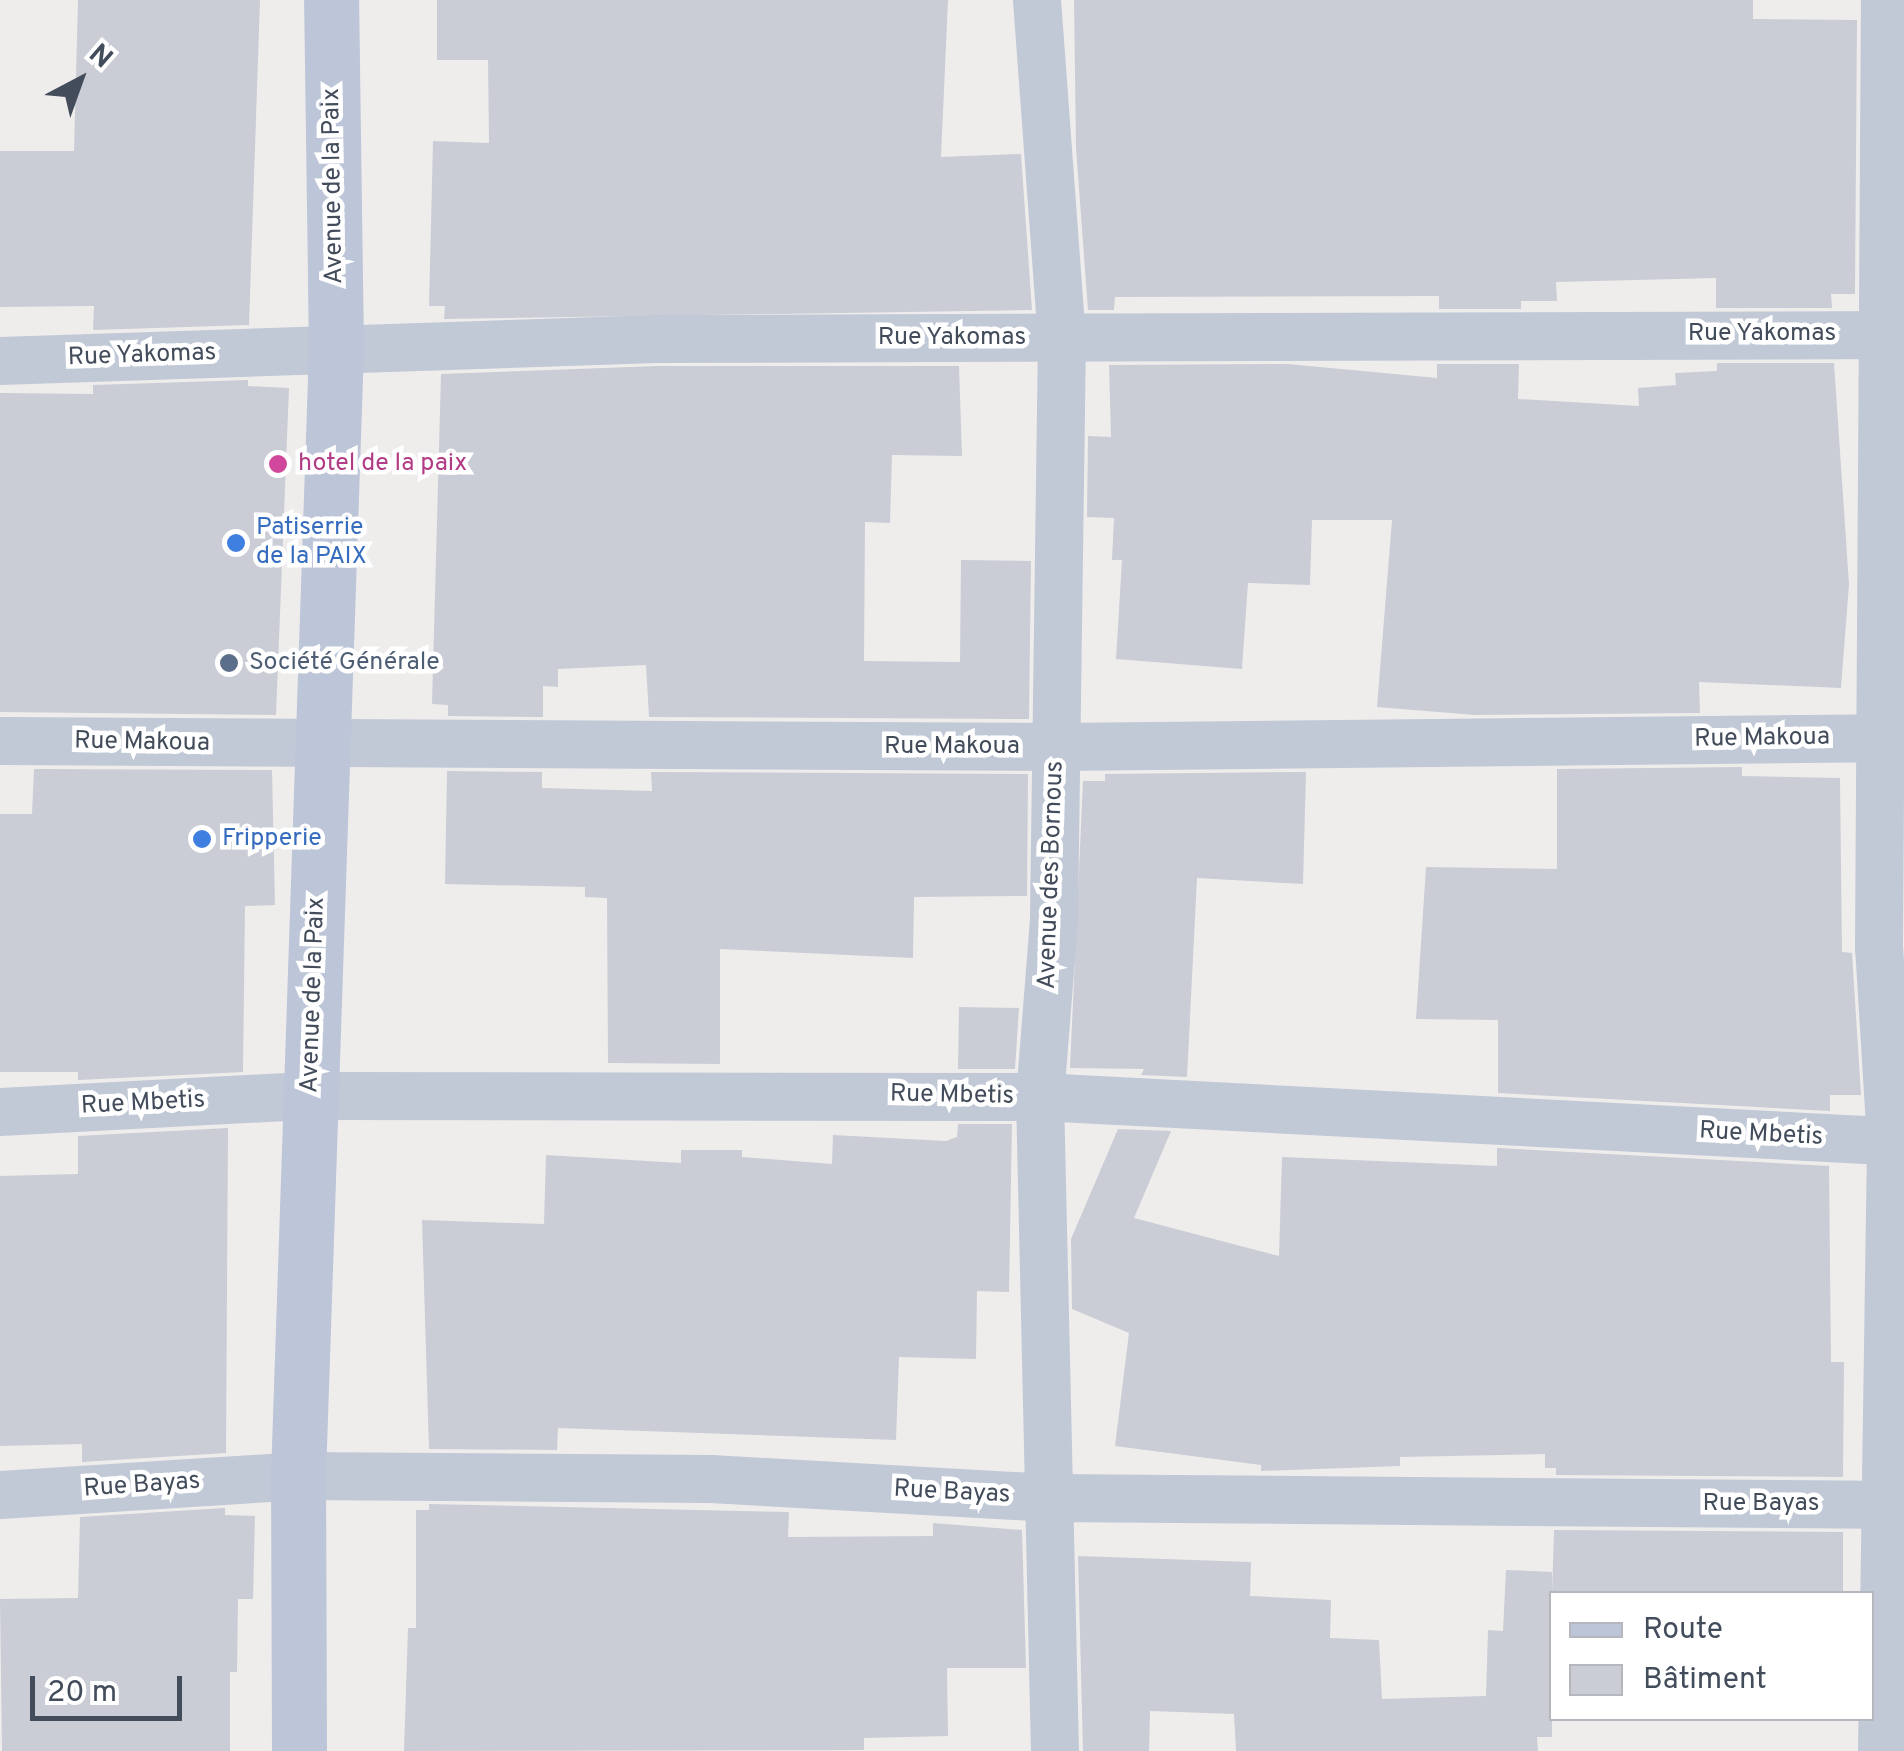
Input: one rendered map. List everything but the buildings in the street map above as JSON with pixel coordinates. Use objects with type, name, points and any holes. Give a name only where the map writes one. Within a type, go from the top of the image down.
[{"type":"main road","name":"Avenue de la Paix","points":[[299,1751],[298,1476],[336,350],[331,0]]},
{"type":"street","name":"Avenue des Bornous","points":[[1037,0],[1062,338],[1054,920],[1040,1097],[1054,1751]]},
{"type":"street","points":[[1882,1751],[1897,1505],[1897,1142],[1878,948],[1891,738],[1892,334],[1885,0]]},
{"type":"street","name":"Rue Yakomas","points":[[0,361],[657,338],[1892,334]]},
{"type":"street","name":"Rue Makoua","points":[[0,741],[1056,748],[1891,738]]},
{"type":"street","name":"Rue Mbetis","points":[[0,1112],[310,1096],[1040,1097],[1897,1142]]},
{"type":"street","name":"Rue Bayas","points":[[0,1495],[298,1476],[712,1479],[1050,1498],[1897,1505]]},
{"type":"place","name":"hotel de la paix","points":[[278,464]]},
{"type":"place","name":"Patiserrie de la PAIX","points":[[236,543]]},
{"type":"place","name":"Société Générale","points":[[229,663]]},
{"type":"place","name":"Fripperie","points":[[202,839]]}]
